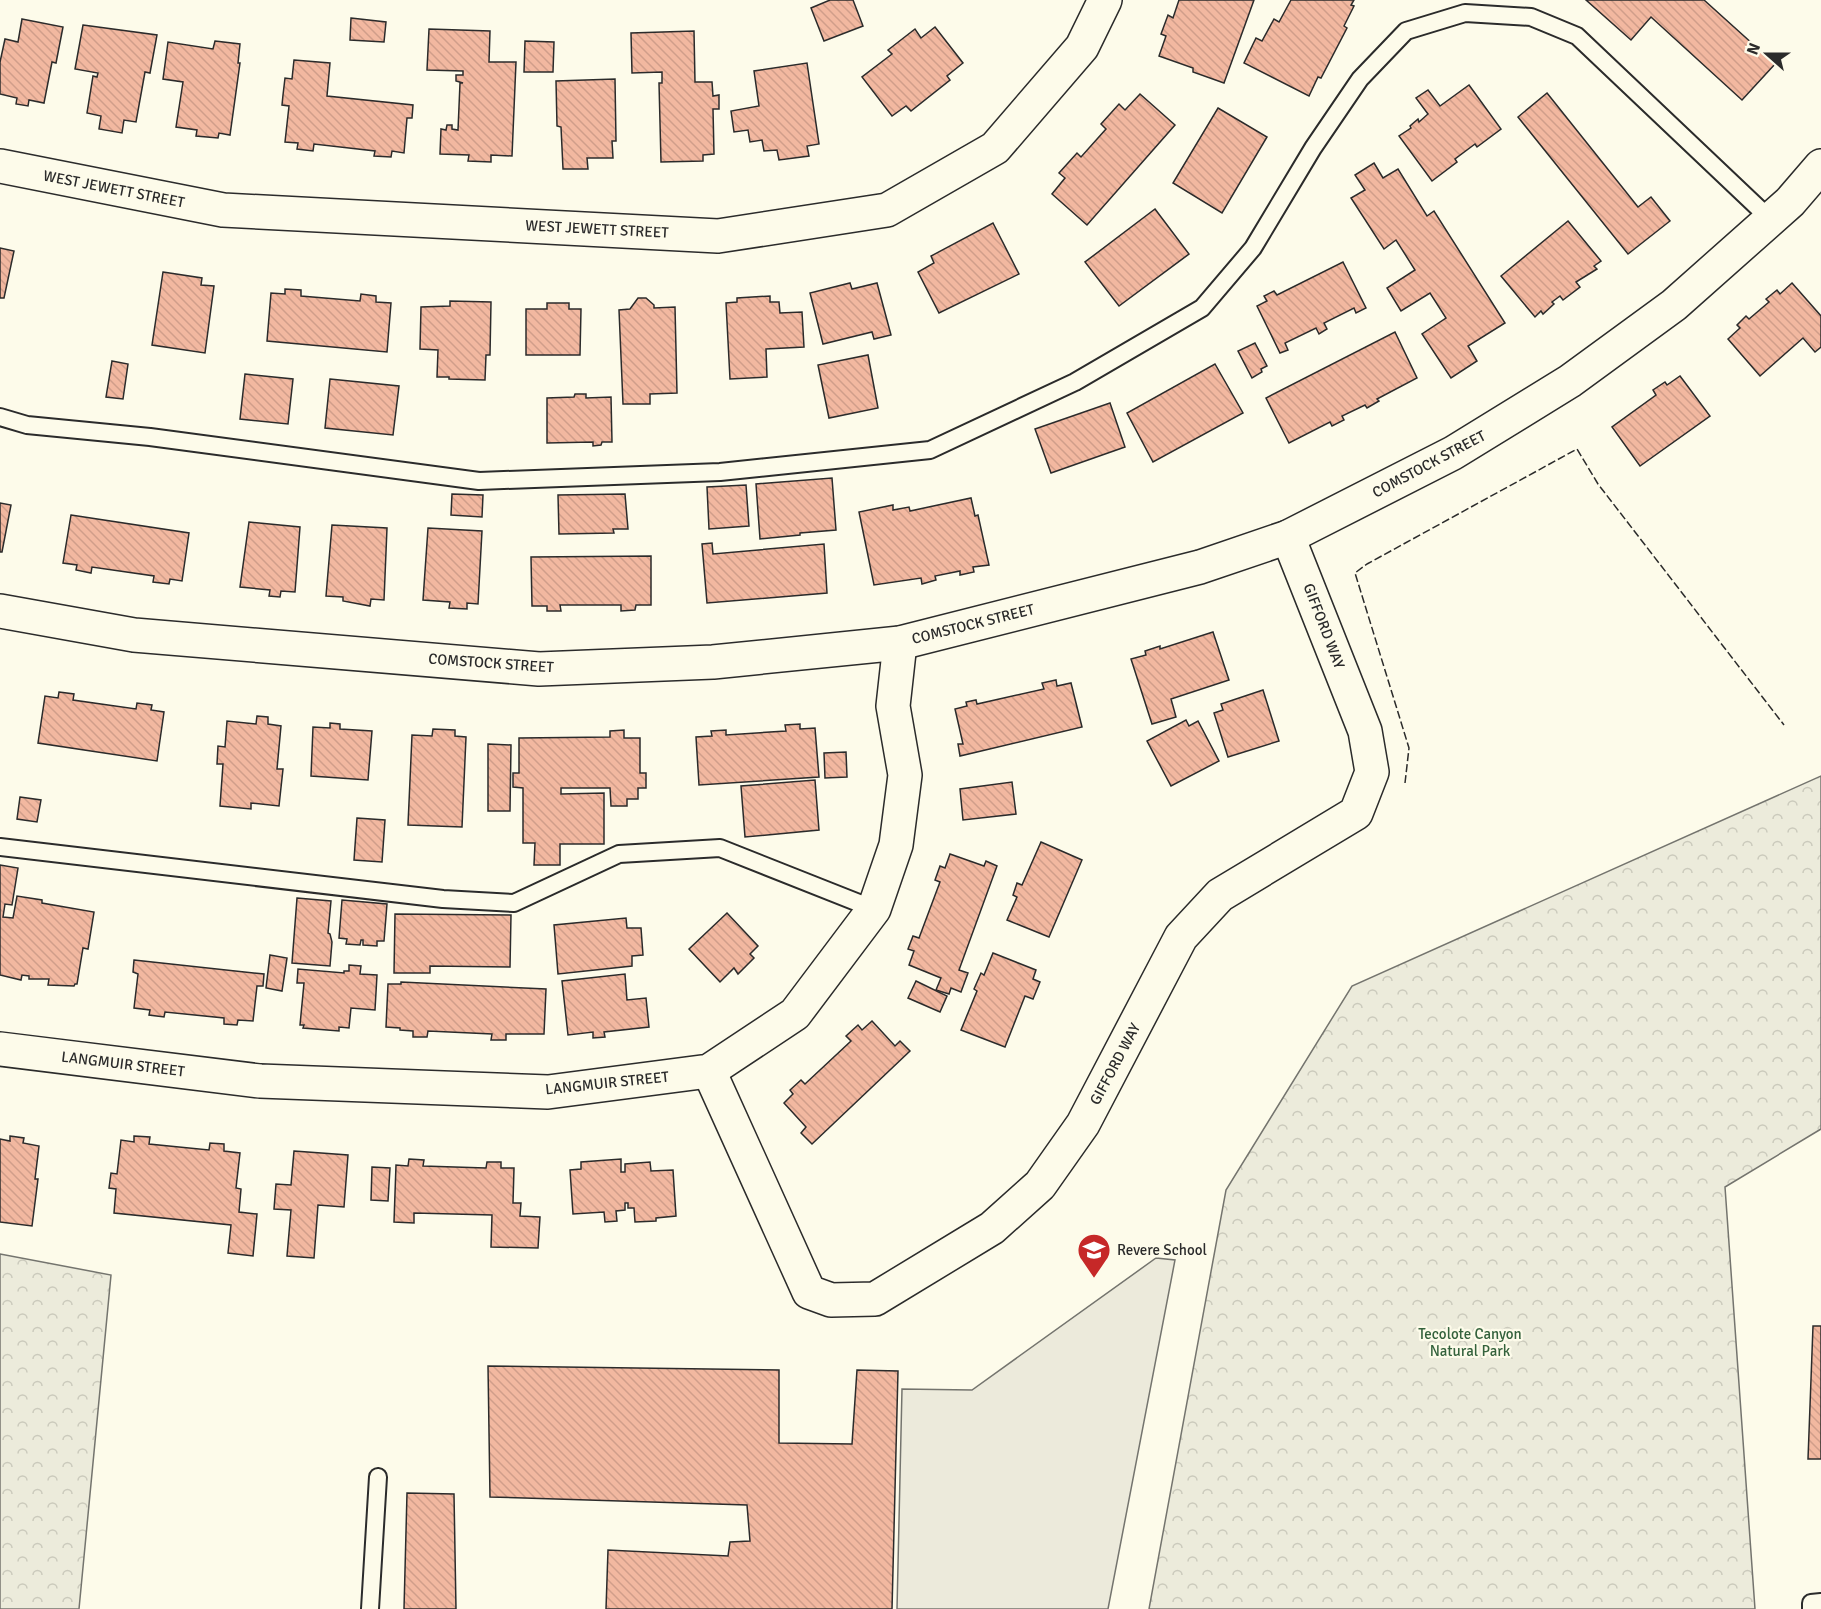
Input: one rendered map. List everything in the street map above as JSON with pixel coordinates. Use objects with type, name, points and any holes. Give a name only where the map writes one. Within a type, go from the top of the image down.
[{"type":"street","name":"WEST JEWETT STREET","points":[[0,166],[223,210],[718,236],[886,210],[995,148],[1082,47],[1105,0]]},
{"type":"street","name":"COMSTOCK STREET","points":[[0,611],[134,635],[539,669],[713,662],[900,643],[1200,567],[1288,537],[1453,453],[1570,381],[1674,305],[1790,202],[1821,166]]},
{"type":"street","name":"GIFFORD WAY","points":[[710,1071],[809,1292],[831,1300],[875,1299],[992,1228],[1040,1185],[1083,1124],[1181,937],[1220,896],[1356,813],[1368,783],[1372,772],[1365,731],[1288,537]]},
{"type":"street","name":"LANGMUIR STREET","points":[[0,1049],[260,1081],[548,1092],[710,1071],[795,1014],[874,909],[896,845],[905,775],[893,706],[900,643]]},
{"type":"lane","points":[[1491,0],[1499,15]]},
{"type":"lane","points":[[0,417],[27,425],[150,437],[479,481],[720,472],[930,450],[1075,382],[1202,308],[1253,248],[1313,148],[1360,79],[1406,31],[1465,14],[1531,17],[1577,36],[1770,219]]},
{"type":"lane","points":[[0,847],[443,899],[514,903],[619,854],[720,848],[874,909]]},
{"type":"lane","points":[[370,1609],[378,1477]]},
{"type":"lane","points":[[1811,1609],[1811,1603],[1821,1602]]},
{"type":"green space","name":"Tecolote Canyon Natural Park","points":[[1821,776],[1821,1129],[1725,1187],[1755,1609],[1149,1609],[1226,1190],[1352,986]]},
{"type":"green space","points":[[0,1254],[111,1275],[79,1609],[0,1609]]},
{"type":"shaded area","points":[[1156,1258],[1175,1260],[1108,1609],[897,1609],[902,1389],[972,1390]]},
{"type":"building","points":[[830,0],[853,0],[863,26],[824,41],[811,8]]},
{"type":"building","points":[[1179,0],[1254,0],[1224,83],[1193,72],[1193,68],[1159,56],[1166,36],[1161,34],[1168,15],[1173,18]]},
{"type":"building","points":[[1291,0],[1354,0],[1351,5],[1354,6],[1344,26],[1347,28],[1309,96],[1244,63],[1256,38],[1262,41],[1274,19],[1279,22]]},
{"type":"building","points":[[1586,0],[1704,0],[1775,64],[1742,100],[1651,17],[1631,40]]},
{"type":"building","points":[[351,18],[386,22],[384,42],[350,40]]},
{"type":"building","points":[[22,19],[63,27],[56,63],[52,62],[44,103],[29,100],[28,106],[16,104],[17,98],[0,94],[0,62],[5,39],[18,42]]},
{"type":"building","points":[[83,25],[157,35],[150,73],[145,72],[136,122],[124,120],[122,133],[99,129],[101,116],[87,113],[93,76],[97,77],[98,73],[75,69]]},
{"type":"building","points":[[935,27],[963,63],[947,76],[950,80],[911,111],[906,106],[892,116],[862,77],[892,54],[888,50],[915,29],[921,38]]},
{"type":"building","points":[[429,29],[490,31],[489,62],[516,62],[512,156],[491,155],[491,162],[468,161],[469,155],[440,154],[441,129],[446,130],[447,125],[452,125],[452,129],[458,130],[460,83],[463,83],[456,81],[456,75],[463,75],[463,71],[427,70]]},
{"type":"building","points":[[694,31],[695,82],[712,82],[713,96],[719,95],[719,109],[713,109],[714,154],[703,155],[703,161],[661,162],[659,83],[662,83],[662,72],[632,73],[631,33]]},
{"type":"building","points":[[215,41],[240,44],[238,63],[240,63],[230,135],[219,133],[218,138],[196,136],[197,130],[176,127],[183,82],[163,79],[168,42],[213,49]]},
{"type":"building","points":[[525,41],[554,42],[553,72],[524,72]]},
{"type":"building","points":[[294,60],[330,63],[327,96],[413,105],[412,118],[407,118],[404,153],[392,151],[391,157],[374,156],[375,151],[314,144],[313,151],[297,149],[298,143],[285,142],[289,106],[282,105],[283,95],[285,78],[292,79]]},
{"type":"building","points":[[807,63],[819,144],[807,146],[809,156],[779,160],[777,150],[764,151],[762,140],[750,142],[748,130],[734,132],[731,111],[759,106],[754,71]]},
{"type":"building","points":[[615,79],[616,141],[612,141],[613,158],[587,158],[588,169],[563,169],[561,127],[557,126],[556,81]]},
{"type":"building","points":[[1469,85],[1501,129],[1477,147],[1475,144],[1455,159],[1457,162],[1432,181],[1399,136],[1411,128],[1410,126],[1418,119],[1419,122],[1428,114],[1416,98],[1428,90],[1440,106]]},
{"type":"building","points":[[1547,93],[1638,207],[1651,197],[1670,221],[1628,254],[1518,117]]},
{"type":"building","points":[[1140,94],[1175,125],[1087,225],[1052,194],[1065,178],[1059,173],[1077,153],[1081,157],[1106,129],[1101,124],[1119,104],[1125,110]]},
{"type":"building","points":[[1218,108],[1267,137],[1222,213],[1173,183]]},
{"type":"building","points":[[1374,163],[1383,178],[1398,169],[1427,216],[1434,211],[1505,323],[1468,346],[1477,361],[1451,378],[1422,334],[1446,318],[1430,293],[1401,311],[1387,288],[1415,270],[1396,240],[1384,249],[1351,198],[1365,190],[1355,175]]},
{"type":"building","points":[[1155,209],[1189,254],[1119,306],[1085,262]]},
{"type":"building","points":[[1568,221],[1601,261],[1594,266],[1597,269],[1576,282],[1580,287],[1563,300],[1560,296],[1543,314],[1541,311],[1535,317],[1501,276]]},
{"type":"building","points":[[993,223],[1019,274],[939,313],[918,272],[934,263],[931,256]]},
{"type":"building","points":[[0,248],[14,251],[4,298],[0,298]]},
{"type":"building","points":[[1343,262],[1366,308],[1356,313],[1354,308],[1324,323],[1327,329],[1319,334],[1316,328],[1285,343],[1288,350],[1280,353],[1257,306],[1267,301],[1264,296],[1274,291],[1277,295]]},
{"type":"building","points":[[163,272],[202,278],[201,285],[214,286],[205,353],[152,345]]},
{"type":"building","points":[[850,283],[852,289],[877,283],[891,335],[874,339],[872,332],[823,344],[810,293]]},
{"type":"building","points":[[1792,283],[1821,316],[1821,347],[1815,352],[1803,338],[1760,376],[1728,339],[1740,328],[1737,325],[1746,316],[1749,319],[1769,302],[1766,299],[1777,290],[1780,294]]},
{"type":"building","points":[[285,289],[301,290],[301,296],[360,301],[361,294],[376,296],[376,302],[391,303],[387,352],[267,341],[271,293],[285,294]]},
{"type":"building","points":[[770,296],[770,302],[779,302],[780,313],[802,312],[804,347],[766,349],[767,377],[730,379],[726,303],[737,302],[737,298]]},
{"type":"building","points":[[638,298],[646,298],[654,305],[654,308],[675,307],[677,393],[650,394],[650,404],[623,404],[619,310],[630,309]]},
{"type":"building","points":[[450,301],[491,302],[490,355],[486,355],[485,380],[437,377],[438,350],[420,349],[421,307],[450,306]]},
{"type":"building","points":[[547,303],[569,303],[569,309],[581,309],[580,355],[526,355],[526,309],[547,309]]},
{"type":"building","points":[[1395,332],[1417,378],[1377,399],[1379,401],[1367,408],[1365,405],[1342,416],[1344,420],[1332,426],[1330,422],[1289,443],[1266,398]]},
{"type":"building","points":[[1255,343],[1267,366],[1252,378],[1238,351]]},
{"type":"building","points":[[868,355],[878,408],[829,418],[818,365]]},
{"type":"building","points":[[112,361],[128,364],[123,399],[106,397]]},
{"type":"building","points":[[1215,364],[1243,413],[1153,462],[1127,413]]},
{"type":"building","points":[[245,374],[293,379],[288,424],[240,419]]},
{"type":"building","points":[[1680,376],[1710,416],[1640,466],[1612,427],[1656,395],[1653,390],[1665,382],[1667,385]]},
{"type":"building","points":[[330,379],[399,386],[393,435],[325,428]]},
{"type":"building","points":[[575,394],[586,394],[586,398],[611,397],[612,442],[602,442],[601,445],[593,446],[593,442],[547,443],[547,398],[574,397]]},
{"type":"building","points":[[1110,403],[1125,447],[1051,473],[1035,429]]},
{"type":"building","points":[[832,478],[836,530],[760,539],[756,484]]},
{"type":"building","points":[[746,485],[749,526],[709,529],[707,487]]},
{"type":"building","points":[[452,494],[483,495],[482,517],[451,515]]},
{"type":"building","points":[[625,494],[628,529],[613,529],[614,533],[559,534],[558,495]]},
{"type":"building","points":[[971,498],[975,516],[978,515],[989,565],[973,567],[974,572],[960,575],[960,571],[935,576],[936,580],[922,584],[921,578],[874,585],[859,512],[893,505],[893,510],[909,507],[910,511]]},
{"type":"building","points":[[0,503],[11,505],[2,552],[0,552]]},
{"type":"building","points":[[71,515],[189,533],[182,581],[170,579],[169,584],[153,582],[154,576],[92,567],[91,573],[76,570],[77,565],[63,563]]},
{"type":"building","points":[[249,522],[300,527],[295,592],[281,591],[280,597],[269,596],[270,590],[240,587]]},
{"type":"building","points":[[332,525],[387,528],[384,600],[371,599],[370,606],[343,601],[343,597],[326,596]]},
{"type":"building","points":[[428,528],[482,531],[478,604],[467,603],[467,609],[449,608],[450,602],[423,600]]},
{"type":"building","points":[[712,543],[713,554],[824,544],[827,593],[707,603],[702,544]]},
{"type":"building","points":[[651,556],[651,605],[636,605],[635,610],[621,611],[621,605],[560,605],[561,611],[547,611],[547,606],[532,606],[531,557]]},
{"type":"building","points":[[1213,632],[1229,680],[1171,699],[1176,717],[1152,724],[1131,659],[1146,655],[1145,651],[1160,646],[1160,649]]},
{"type":"building","points":[[1056,680],[1057,686],[1071,683],[1082,727],[960,756],[958,744],[963,744],[955,709],[967,706],[966,702],[976,700],[977,704],[1044,689],[1042,683]]},
{"type":"building","points":[[1263,690],[1279,741],[1228,757],[1214,713],[1223,710],[1221,704]]},
{"type":"building","points":[[59,692],[74,694],[73,700],[136,709],[137,703],[152,705],[151,710],[164,712],[157,761],[38,743],[45,696],[58,698]]},
{"type":"building","points":[[257,716],[268,717],[268,724],[281,726],[277,769],[283,769],[279,806],[251,803],[251,809],[220,806],[223,764],[217,764],[218,746],[225,747],[227,721],[256,724]]},
{"type":"building","points":[[1186,720],[1189,726],[1198,721],[1219,761],[1171,786],[1147,741]]},
{"type":"building","points":[[330,723],[340,724],[340,729],[372,731],[368,780],[311,776],[313,727],[330,728]]},
{"type":"building","points":[[800,724],[800,729],[815,728],[819,777],[699,785],[696,737],[712,736],[711,731],[726,730],[726,735],[786,731],[785,725]]},
{"type":"building","points":[[433,729],[455,730],[455,736],[466,737],[462,827],[408,825],[412,735],[432,736]]},
{"type":"building","points":[[624,730],[624,738],[640,738],[640,773],[646,773],[646,788],[638,788],[638,799],[627,799],[627,806],[611,806],[610,788],[561,788],[561,794],[604,793],[604,844],[560,844],[560,865],[534,865],[535,843],[523,843],[523,788],[513,787],[513,773],[519,773],[519,738],[610,737],[610,731]]},
{"type":"building","points":[[488,744],[511,745],[510,811],[488,811]]},
{"type":"building","points":[[846,752],[847,777],[825,778],[824,753]]},
{"type":"building","points":[[815,780],[819,830],[745,837],[741,786]]},
{"type":"building","points":[[1012,782],[1016,814],[963,820],[960,789]]},
{"type":"building","points":[[20,797],[41,800],[37,822],[17,819]]},
{"type":"building","points":[[357,818],[385,820],[382,862],[354,860]]},
{"type":"building","points":[[1041,842],[1082,860],[1049,937],[1007,920],[1017,897],[1013,895],[1017,883],[1022,885]]},
{"type":"building","points":[[950,854],[984,866],[986,861],[997,866],[959,970],[968,973],[961,992],[951,988],[949,994],[936,990],[941,978],[909,965],[914,951],[908,949],[913,936],[919,938],[940,882],[935,880],[940,866],[945,868]]},
{"type":"building","points":[[0,865],[18,868],[12,905],[5,904],[3,917],[13,918],[17,896],[94,912],[88,949],[83,948],[77,984],[74,986],[48,985],[49,979],[29,979],[29,976],[22,975],[21,980],[0,975]]},
{"type":"building","points":[[297,898],[331,901],[328,933],[332,942],[330,966],[292,963]]},
{"type":"building","points":[[342,900],[387,904],[384,941],[377,941],[377,946],[363,945],[363,940],[361,940],[360,945],[346,944],[347,939],[339,938]]},
{"type":"building","points":[[727,913],[758,946],[750,954],[754,958],[738,974],[734,968],[720,982],[689,949]]},
{"type":"building","points":[[395,914],[511,915],[510,967],[430,966],[430,973],[394,973]]},
{"type":"building","points":[[626,918],[627,928],[641,928],[643,955],[632,956],[632,966],[558,974],[554,925]]},
{"type":"building","points":[[993,953],[1036,970],[1033,979],[1040,982],[1033,999],[1025,996],[1005,1047],[961,1030],[977,991],[974,989],[981,973],[984,975]]},
{"type":"building","points":[[270,955],[287,958],[282,991],[266,988]]},
{"type":"building","points":[[134,960],[264,974],[263,986],[257,986],[253,1021],[238,1020],[237,1025],[224,1024],[224,1018],[165,1012],[164,1017],[149,1015],[150,1010],[134,1008],[138,974],[133,972]]},
{"type":"building","points":[[349,965],[361,966],[360,974],[377,975],[375,1010],[351,1008],[349,1028],[339,1027],[339,1031],[303,1028],[304,1025],[300,1025],[304,983],[297,983],[298,969],[344,973],[344,971],[349,971]]},
{"type":"building","points":[[625,974],[627,1000],[646,998],[649,1027],[604,1032],[605,1037],[593,1038],[593,1032],[568,1035],[562,981]]},
{"type":"building","points":[[916,981],[947,996],[940,1012],[908,998]]},
{"type":"building","points":[[401,982],[546,989],[544,1034],[506,1034],[506,1040],[491,1040],[492,1034],[428,1031],[427,1037],[413,1037],[413,1031],[386,1027],[388,984],[401,984]]},
{"type":"building","points":[[872,1021],[895,1046],[900,1041],[910,1051],[812,1144],[801,1133],[806,1127],[784,1103],[793,1094],[790,1090],[801,1080],[805,1084],[851,1041],[846,1036],[858,1025],[862,1030]]},
{"type":"building","points":[[10,1136],[24,1138],[23,1143],[39,1146],[35,1179],[38,1179],[32,1226],[0,1222],[0,1139],[10,1141]]},
{"type":"building","points":[[134,1136],[150,1137],[149,1144],[209,1150],[210,1143],[224,1144],[224,1151],[240,1153],[236,1188],[241,1189],[239,1212],[257,1214],[253,1256],[228,1253],[231,1225],[114,1213],[116,1189],[109,1188],[111,1173],[117,1174],[121,1140],[134,1142]]},
{"type":"building","points":[[294,1151],[348,1155],[344,1207],[318,1205],[314,1258],[287,1256],[291,1210],[274,1209],[276,1184],[291,1185]]},
{"type":"building","points":[[409,1159],[424,1160],[423,1166],[486,1168],[487,1162],[501,1162],[501,1168],[514,1168],[513,1203],[521,1203],[520,1216],[540,1217],[538,1248],[491,1247],[492,1215],[414,1213],[414,1223],[394,1222],[396,1165],[408,1166]]},
{"type":"building","points":[[621,1159],[621,1172],[625,1172],[625,1164],[650,1162],[651,1171],[673,1170],[676,1216],[656,1218],[656,1221],[635,1222],[634,1208],[628,1208],[628,1203],[625,1203],[625,1210],[616,1211],[617,1221],[605,1222],[604,1212],[573,1214],[570,1170],[581,1169],[581,1162]]},
{"type":"building","points":[[372,1167],[390,1168],[388,1201],[371,1200]]},
{"type":"building","points":[[1813,1326],[1821,1326],[1821,1459],[1808,1459]]},
{"type":"building","points":[[488,1366],[779,1370],[779,1443],[852,1444],[857,1370],[898,1371],[892,1609],[606,1609],[608,1550],[728,1556],[730,1542],[750,1541],[747,1505],[490,1497]]},
{"type":"building","points":[[407,1493],[454,1494],[456,1609],[404,1609]]},
{"type":"fence","points":[[1405,783],[1409,748],[1355,573],[1367,564],[1577,449],[1598,484],[1784,725]]},
{"type":"place","name":"Revere School","points":[[1094,1279]]}]
